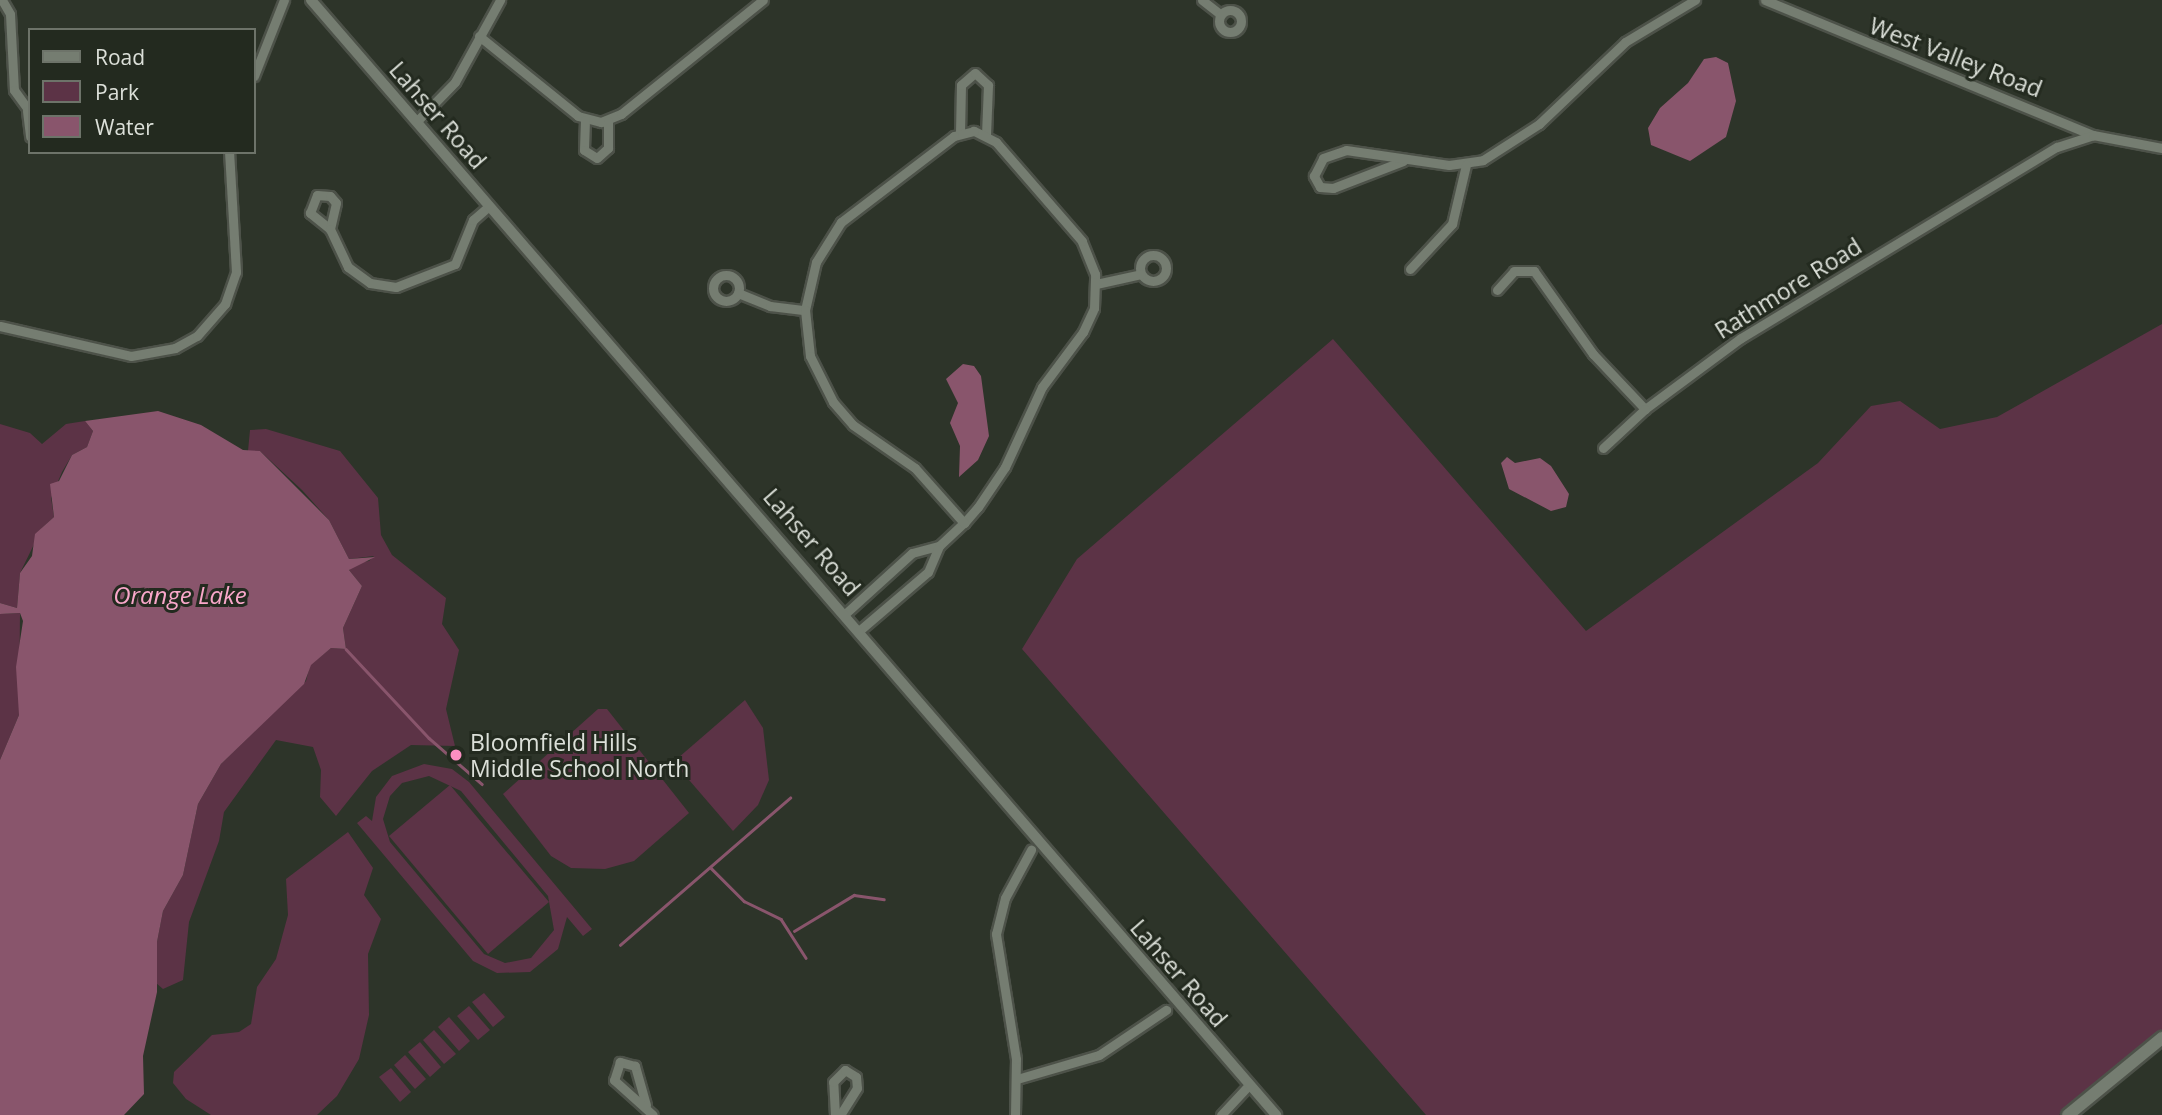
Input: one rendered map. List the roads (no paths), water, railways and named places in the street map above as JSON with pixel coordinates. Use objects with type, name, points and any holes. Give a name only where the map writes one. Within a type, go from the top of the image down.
[{"type":"main road","points":[[2068,1115],[2162,1038]]},
{"type":"street","points":[[2,0],[10,14],[14,90],[28,111]]},
{"type":"street","points":[[256,71],[284,0]]},
{"type":"street","name":"Lahser Road","points":[[311,0],[846,613],[1276,1115]]},
{"type":"street","points":[[417,121],[455,82],[499,0]]},
{"type":"street","points":[[479,36],[585,120],[608,121],[763,0]]},
{"type":"street","points":[[1202,0],[1221,15]]},
{"type":"street","points":[[1403,161],[1333,188],[1320,187],[1314,176],[1319,161],[1340,151],[1403,161],[1466,164],[1505,148],[1625,42],[1695,0]]},
{"type":"street","name":"West Valley Road","points":[[1765,0],[2093,135]]},
{"type":"street","points":[[860,630],[929,572],[939,546],[964,523],[994,486],[1042,387],[1087,326],[1097,284],[1082,242],[986,134],[988,85],[975,73],[961,85],[960,133]]},
{"type":"street","points":[[585,120],[584,150],[597,158],[608,149],[608,121]]},
{"type":"street","points":[[964,523],[915,468],[853,425],[833,402],[810,356],[806,310],[816,262],[841,222],[960,133],[986,134]]},
{"type":"street","name":"Rathmore Road","points":[[1603,448],[1646,409],[1741,338],[2057,147],[2093,135],[2162,148]]},
{"type":"street","points":[[0,326],[131,356],[175,348],[197,336],[225,304],[236,272],[229,154]]},
{"type":"street","points":[[1410,269],[1452,224],[1466,164]]},
{"type":"street","points":[[330,229],[353,272],[370,283],[396,287],[455,264],[473,220],[489,206]]},
{"type":"street","points":[[1497,290],[1514,271],[1534,271],[1594,354],[1646,409]]},
{"type":"street","points":[[1097,284],[1141,274]]},
{"type":"street","points":[[738,293],[770,306],[806,310]]},
{"type":"street","points":[[846,613],[912,553],[939,546]]},
{"type":"street","points":[[1015,1115],[1017,1079],[996,934],[1005,898],[1031,850]]},
{"type":"street","points":[[1017,1079],[1099,1055],[1166,1010]]},
{"type":"street","points":[[646,1105],[637,1070],[628,1061],[620,1062],[612,1072],[614,1080],[646,1105],[653,1115]]},
{"type":"street","points":[[835,1115],[834,1082],[845,1070],[858,1082],[840,1115]]},
{"type":"street","points":[[1221,1115],[1249,1085]]},
{"type":"water","points":[[1716,57],[1728,63],[1736,101],[1726,137],[1690,161],[1651,145],[1648,128],[1660,108],[1688,83],[1704,59]]},
{"type":"water","points":[[963,364],[974,366],[981,376],[989,436],[978,460],[959,477],[960,446],[950,423],[958,403],[946,379]]},
{"type":"water","name":"Orange Lake","points":[[158,411],[201,425],[243,450],[260,451],[329,520],[349,559],[375,557],[349,570],[362,586],[343,628],[346,649],[331,648],[311,665],[304,684],[221,764],[198,804],[183,875],[163,911],[157,942],[157,992],[143,1056],[144,1094],[124,1115],[0,1115],[0,760],[19,715],[16,667],[23,621],[20,613],[0,614],[0,603],[17,608],[20,573],[32,556],[35,534],[54,517],[50,484],[59,481],[72,455],[87,447],[93,431],[85,421]]},
{"type":"water","points":[[1507,457],[1515,463],[1540,458],[1551,466],[1569,494],[1566,507],[1551,511],[1509,489],[1501,463]]},
{"type":"waterway","points":[[346,649],[429,738],[482,784]]},
{"type":"waterway","points":[[620,945],[790,798]]},
{"type":"waterway","points":[[711,868],[744,901],[781,919],[806,958]]},
{"type":"waterway","points":[[794,931],[854,895],[884,899]]},
{"type":"place","name":"Bloomfield Hills Middle School North","points":[[456,755]]}]
